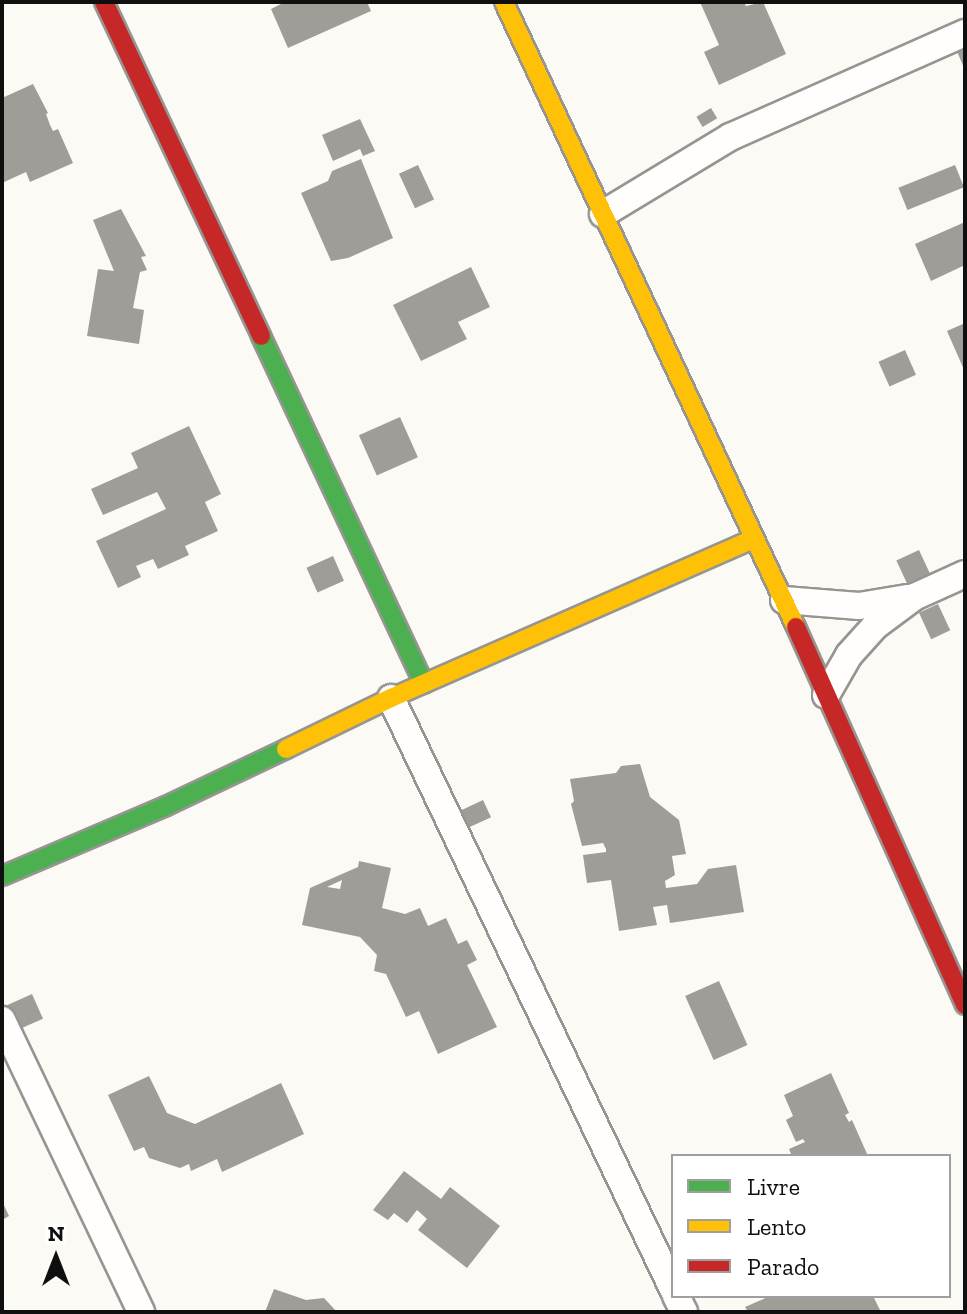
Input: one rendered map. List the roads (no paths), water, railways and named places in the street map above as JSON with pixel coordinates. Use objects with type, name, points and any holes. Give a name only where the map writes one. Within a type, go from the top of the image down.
[{"type":"street","points":[[104,2],[424,684]]},
{"type":"street","points":[[504,2],[784,600],[965,1005]]},
{"type":"street","points":[[603,214],[730,137],[965,33]]},
{"type":"street","points":[[2,876],[166,806],[391,698],[754,539]]},
{"type":"street","points":[[826,695],[849,655],[875,626],[914,597],[965,574]]},
{"type":"street","points":[[784,600],[859,606],[914,597]]},
{"type":"street","points":[[391,698],[671,1285]]},
{"type":"street","points":[[2,1020],[141,1312]]}]
